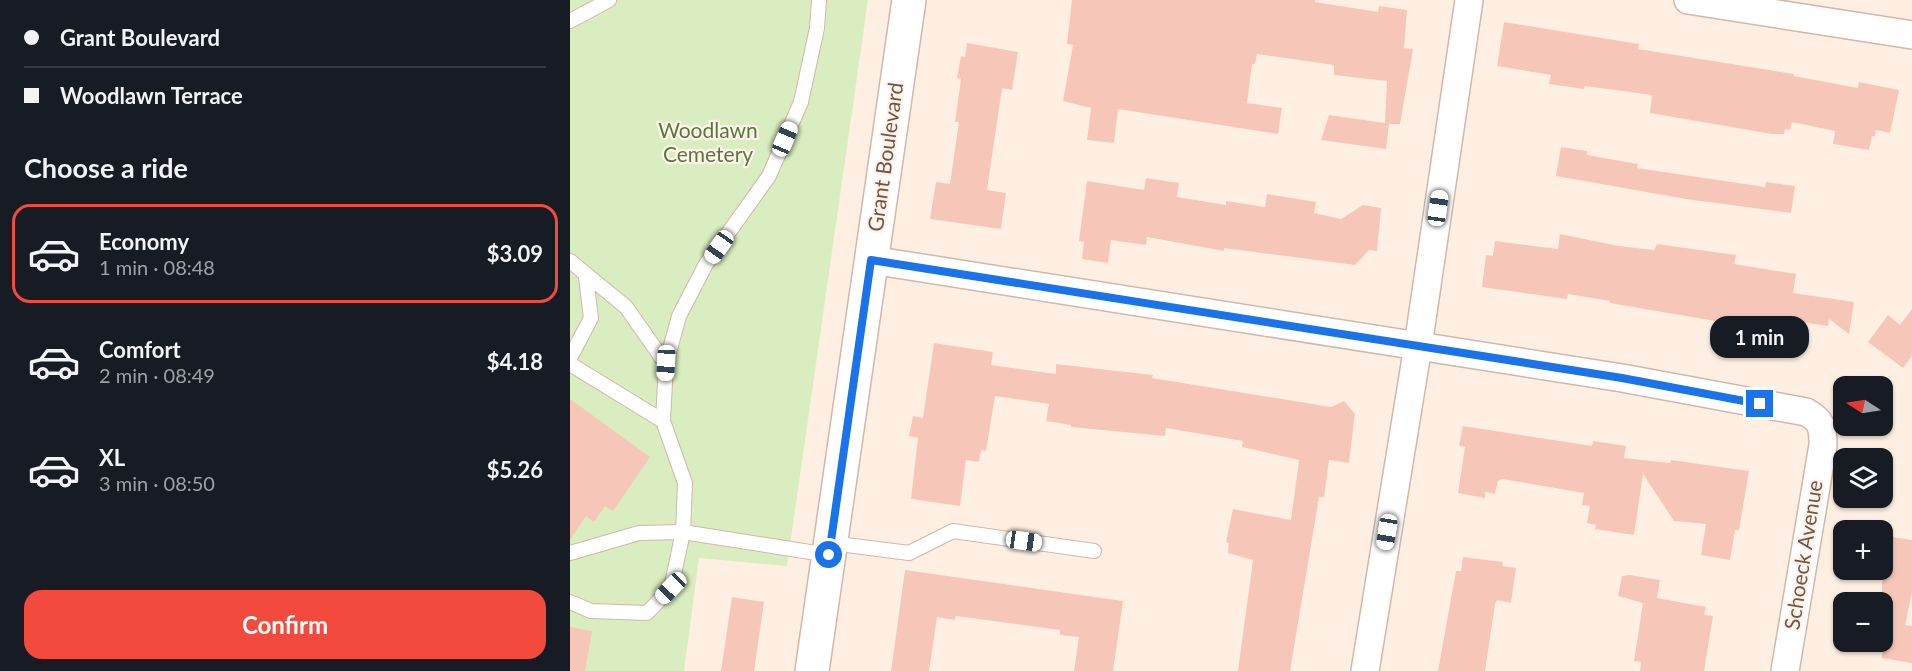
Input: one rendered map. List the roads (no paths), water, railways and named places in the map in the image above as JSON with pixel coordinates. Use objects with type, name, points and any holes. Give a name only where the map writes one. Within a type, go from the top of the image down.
[{"type":"street","name":"Grant Boulevard","points":[[812,671],[909,0]]},
{"type":"street","points":[[1365,671],[1418,346],[1469,0]]},
{"type":"street","points":[[1688,0],[1912,35]]},
{"type":"street","points":[[871,260],[1418,346]]},
{"type":"street","name":"Schoeck Avenue","points":[[1418,346],[1622,378],[1806,412],[1819,420],[1823,427],[1823,445],[1785,671]]},
{"type":"lane","points":[[570,21],[609,0]]},
{"type":"lane","points":[[570,602],[591,611],[647,613],[671,588],[683,532],[685,483],[663,421],[666,363],[679,316],[706,264],[769,176],[801,102],[817,28],[819,0]]},
{"type":"lane","points":[[570,261],[586,277],[626,307],[666,363]]},
{"type":"lane","points":[[570,358],[591,318],[586,277]]},
{"type":"lane","points":[[570,364],[663,421]]},
{"type":"lane","points":[[570,552],[639,532],[683,532],[830,549],[909,553],[953,531],[1094,551]]},
{"type":"park label","name":"Woodlawn Cemetery","points":[[708,143]]}]
